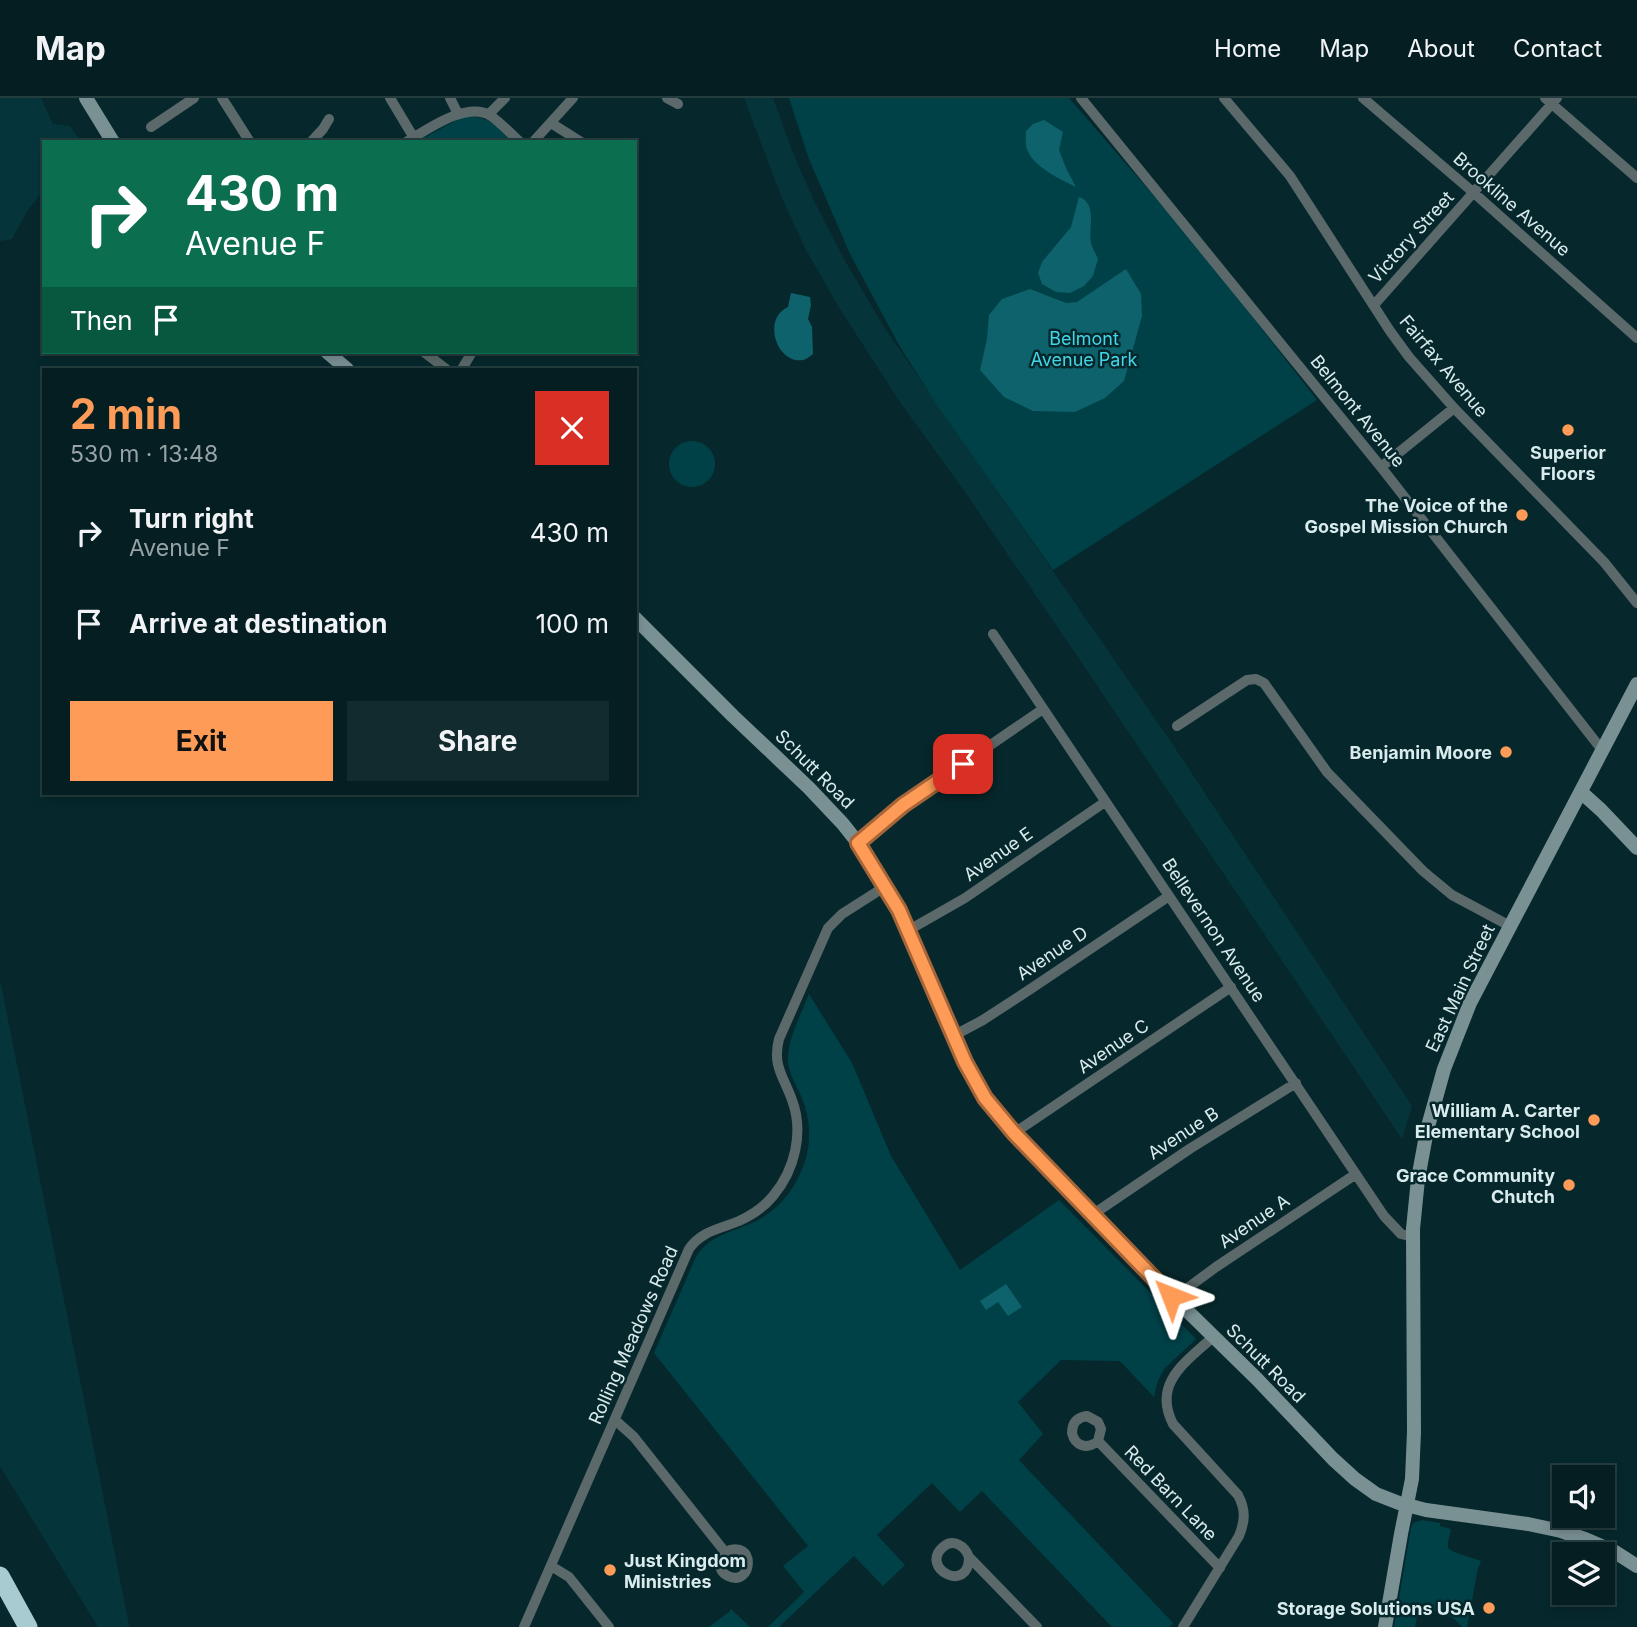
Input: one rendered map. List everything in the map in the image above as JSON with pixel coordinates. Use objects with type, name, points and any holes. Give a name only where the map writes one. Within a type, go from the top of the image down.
[{"type":"highway","points":[[0,1576],[28,1627]]},
{"type":"street","points":[[86,98],[112,140]]},
{"type":"street","points":[[151,127],[194,98]]},
{"type":"street","points":[[222,98],[249,140]]},
{"type":"street","points":[[390,98],[410,140],[458,114],[472,111],[489,114],[518,140]]},
{"type":"street","points":[[450,98],[458,114]]},
{"type":"street","points":[[489,114],[505,98]]},
{"type":"street","points":[[535,140],[573,98]]},
{"type":"street","points":[[667,98],[678,104]]},
{"type":"street","name":"Belmont Avenue","points":[[1081,98],[1381,467],[1602,750]]},
{"type":"street","name":"Fairfax Avenue","points":[[1224,98],[1290,176],[1409,357],[1454,408],[1604,562],[1637,603]]},
{"type":"street","name":"Brookline Avenue","points":[[1363,98],[1637,338]]},
{"type":"street","points":[[1551,100],[1637,178]]},
{"type":"street","name":"Victory Street","points":[[1374,305],[1474,193],[1551,100]]},
{"type":"street","points":[[314,140],[328,119]]},
{"type":"street","points":[[551,123],[578,140]]},
{"type":"street","points":[[329,354],[346,368]]},
{"type":"street","points":[[427,354],[445,368]]},
{"type":"street","points":[[1381,467],[1454,408]]},
{"type":"street","name":"Schutt Road","points":[[637,620],[809,788],[858,843],[886,886],[909,930],[953,1036],[977,1086],[993,1110],[1092,1215],[1333,1459],[1376,1494],[1407,1505],[1561,1531],[1615,1552],[1637,1566]]},
{"type":"street","name":"Bellevernon Avenue","points":[[993,634],[1356,1174],[1395,1229],[1401,1234],[1413,1237]]},
{"type":"street","points":[[1177,726],[1247,680],[1256,679],[1264,683],[1327,772],[1423,871],[1452,895],[1510,926]]},
{"type":"street","name":"East Main Street","points":[[1385,1627],[1412,1479],[1415,1432],[1413,1237],[1416,1188],[1427,1130],[1444,1069],[1470,1003],[1637,684]]},
{"type":"street","points":[[858,843],[903,805],[1043,709]]},
{"type":"street","points":[[1581,792],[1637,848]]},
{"type":"street","name":"Avenue E","points":[[909,930],[965,898],[1105,802]]},
{"type":"street","name":"Rolling Meadows Road","points":[[524,1627],[689,1249],[701,1236],[739,1221],[762,1207],[788,1174],[796,1149],[798,1124],[793,1101],[777,1064],[779,1040],[828,928],[842,914],[886,886]]},
{"type":"street","name":"Avenue D","points":[[953,1036],[1030,990],[1169,896]]},
{"type":"street","name":"Avenue C","points":[[1014,1133],[1231,987]]},
{"type":"street","name":"Avenue B","points":[[1092,1215],[1191,1147],[1296,1083]]},
{"type":"street","name":"Avenue A","points":[[1174,1298],[1356,1174]]},
{"type":"street","points":[[1183,1627],[1240,1536],[1243,1526],[1242,1502],[1229,1483],[1173,1424],[1166,1403],[1167,1390],[1176,1373],[1213,1338]]},
{"type":"street","points":[[615,1420],[634,1437],[724,1552]]},
{"type":"street","name":"Red Barn Lane","points":[[1097,1441],[1220,1568]]},
{"type":"street","points":[[970,1557],[1037,1627]]},
{"type":"street","points":[[551,1566],[569,1577],[609,1627]]},
{"type":"shaded area","points":[[0,98],[41,98],[53,124],[70,126],[79,140],[42,140],[42,192],[27,211],[12,239],[0,241]]},
{"type":"shaded area","points":[[744,98],[773,98],[815,203],[884,327],[1169,739],[1412,1106],[1402,1139],[1080,660],[898,399],[840,309],[806,250],[782,198]]},
{"type":"shaded area","points":[[1044,120],[1063,132],[1059,150],[1076,187],[1041,167],[1027,149],[1026,131],[1033,124]]},
{"type":"shaded area","points":[[1079,197],[1085,200],[1090,210],[1091,243],[1098,259],[1093,276],[1084,286],[1070,293],[1056,292],[1042,284],[1038,273],[1042,262],[1071,227]]},
{"type":"shaded area","points":[[1126,269],[1141,294],[1142,316],[1124,381],[1105,398],[1075,412],[1033,411],[1004,397],[980,370],[989,315],[1002,299],[1030,289],[1066,303],[1077,302]]},
{"type":"shaded area","points":[[791,293],[810,297],[808,319],[812,327],[813,354],[803,360],[786,355],[780,348],[774,330],[780,313],[788,307]]},
{"type":"shaded area","points":[[0,980],[129,1627],[98,1627],[0,1466]]},
{"type":"shaded area","points":[[1006,1284],[1022,1307],[1008,1316],[998,1302],[986,1310],[980,1301]]},
{"type":"green space","name":"Belmont Avenue Park","points":[[789,98],[1069,98],[1199,248],[1317,400],[1053,570],[937,405],[899,345],[850,254],[809,159]]},
{"type":"green space","points":[[469,116],[482,118],[510,140],[420,140]]},
{"type":"green space","points":[[692,441],[709,447],[715,464],[709,481],[692,487],[675,481],[669,464],[675,447]]},
{"type":"green space","points":[[809,994],[852,1063],[891,1156],[960,1270],[1059,1200],[1196,1339],[1165,1368],[1158,1380],[1154,1397],[1120,1361],[1061,1360],[1018,1402],[1043,1434],[1019,1460],[1173,1623],[1170,1627],[1112,1627],[982,1491],[960,1512],[932,1483],[877,1535],[905,1565],[883,1586],[854,1556],[779,1627],[768,1627],[804,1592],[783,1566],[808,1546],[654,1353],[700,1252],[718,1237],[756,1221],[771,1211],[785,1198],[800,1174],[807,1155],[809,1125],[805,1106],[790,1070],[788,1053]]},
{"type":"green space","points":[[1422,1520],[1440,1523],[1440,1526],[1451,1529],[1448,1548],[1481,1561],[1467,1627],[1462,1627],[1448,1615],[1424,1611],[1418,1613],[1415,1627],[1394,1627],[1411,1528],[1413,1523]]},
{"type":"green space","points":[[731,1609],[750,1627],[709,1627],[729,1612]]},
{"type":"place","name":"Superior Floors","points":[[1568,430]]},
{"type":"place","name":"The Voice of the Gospel Mission Church","points":[[1522,515]]},
{"type":"place","name":"Benjamin Moore","points":[[1506,752]]},
{"type":"place","name":"William A. Carter Elementary School","points":[[1594,1120]]},
{"type":"place","name":"Grace Community Chutch","points":[[1569,1185]]},
{"type":"place","name":"Just Kingdom Ministries","points":[[610,1570]]},
{"type":"place","name":"Storage Solutions USA","points":[[1489,1608]]},
{"type":"route","points":[[963,764],[903,805],[858,843],[899,910],[965,1062],[993,1110],[1171,1296]]}]
